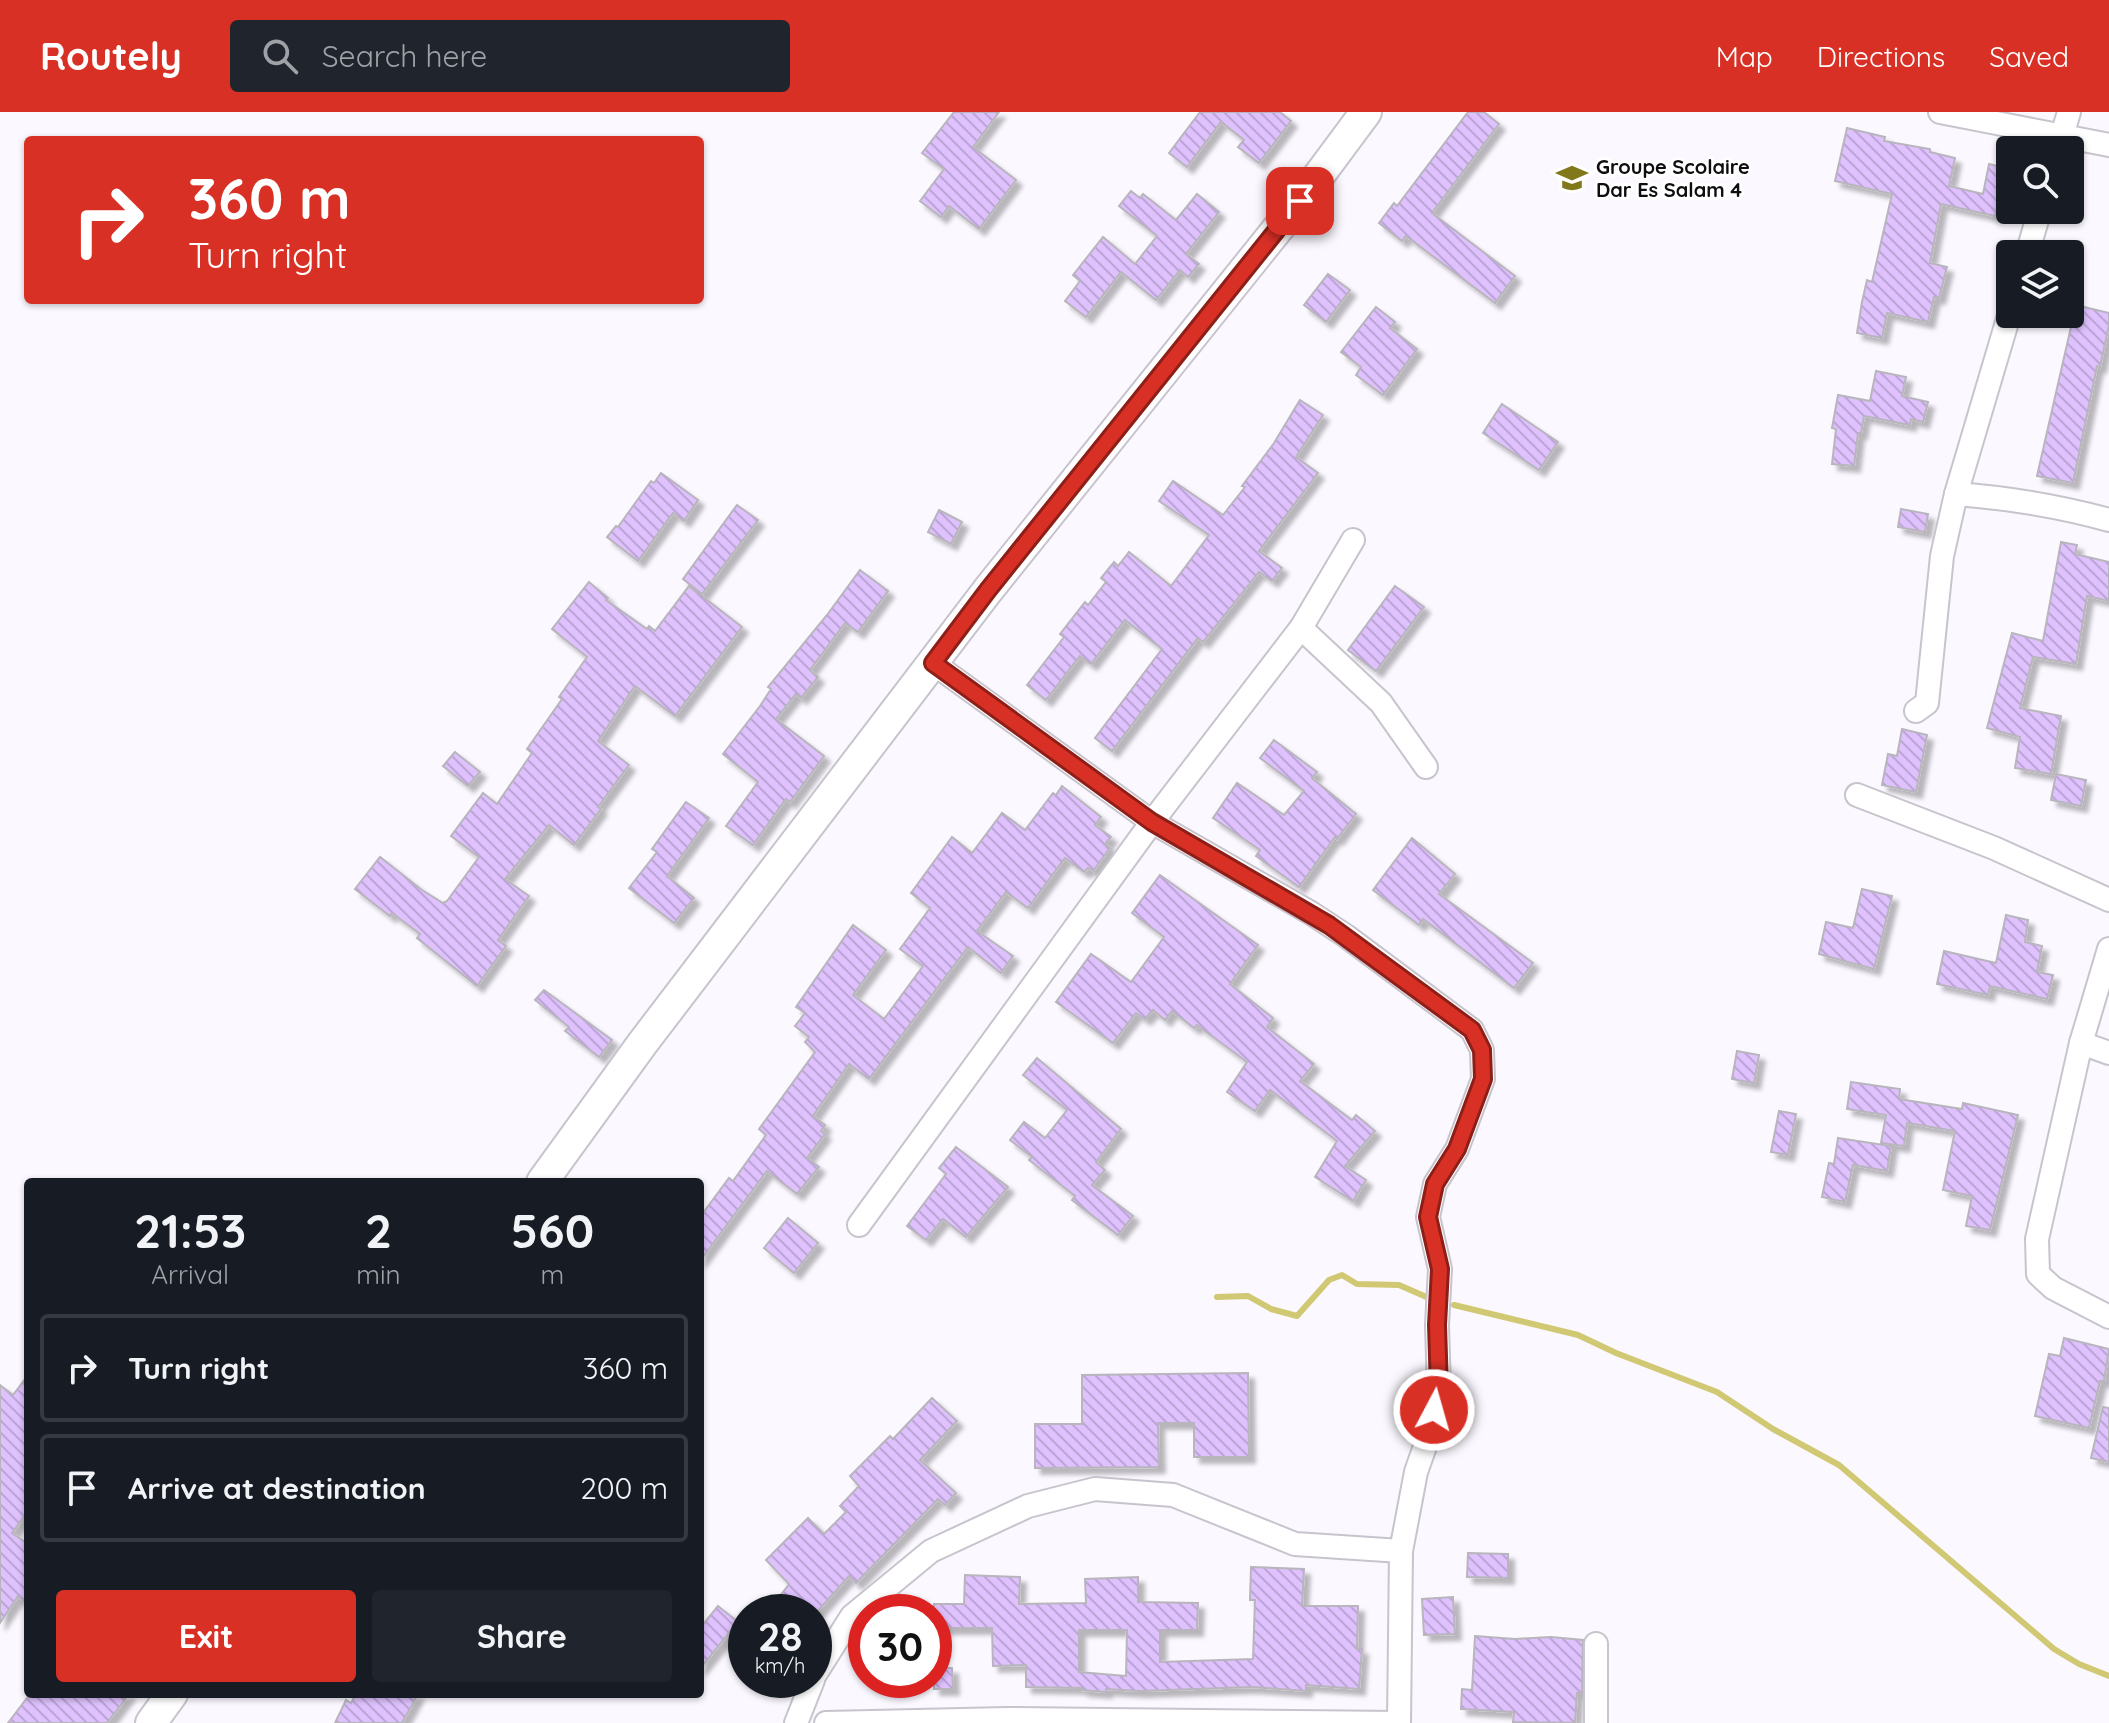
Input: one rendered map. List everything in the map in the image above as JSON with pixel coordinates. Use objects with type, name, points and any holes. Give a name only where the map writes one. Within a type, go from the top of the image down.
[{"type":"street","points":[[545,1178],[642,1044],[988,590],[1300,201],[1366,112]]},
{"type":"street","points":[[1940,112],[2033,136]]},
{"type":"street","points":[[2062,136],[2069,112]]},
{"type":"street","points":[[2084,144],[2109,145]]},
{"type":"street","points":[[1916,711],[1927,703],[1942,556],[1956,494],[2005,328]]},
{"type":"street","points":[[1956,494],[2006,498],[2070,509],[2109,520]]},
{"type":"street","points":[[859,1225],[1152,822],[1301,628],[1353,540]]},
{"type":"street","points":[[1301,628],[1381,703],[1426,767]]},
{"type":"street","points":[[826,1723],[1399,1723],[1401,1551],[1416,1472],[1430,1432],[1439,1389],[1437,1325],[1440,1269],[1428,1217],[1435,1184],[1457,1149],[1483,1079],[1482,1050],[1472,1030],[1346,936],[1152,822],[933,663]]},
{"type":"street","points":[[1857,795],[1994,848],[2109,900]]},
{"type":"street","points":[[2109,949],[2081,1043],[2037,1239],[2038,1274],[2053,1288],[2109,1317]]},
{"type":"street","points":[[2081,1043],[2109,1053]]},
{"type":"street","points":[[832,1648],[852,1616],[931,1551],[1028,1506],[1095,1489],[1173,1495],[1295,1544],[1401,1551]]},
{"type":"street","points":[[1596,1644],[1596,1723]]},
{"type":"street","points":[[151,1723],[169,1698]]},
{"type":"street","points":[[796,1723],[805,1698]]},
{"type":"building","points":[[954,112],[999,112],[973,147],[1016,180],[979,229],[949,206],[941,217],[920,201],[944,169],[922,153]]},
{"type":"building","points":[[1200,112],[1280,112],[1291,121],[1259,163],[1238,147],[1244,140],[1221,122],[1187,167],[1169,153]]},
{"type":"building","points":[[1468,112],[1484,112],[1499,124],[1432,213],[1515,276],[1495,303],[1406,236],[1402,241],[1379,223],[1394,203],[1397,206]]},
{"type":"building","points":[[1847,128],[1885,137],[1884,141],[1930,149],[1930,152],[1955,158],[1949,186],[1983,194],[1989,164],[1996,166],[1995,216],[1941,204],[1930,263],[1947,267],[1939,298],[1934,297],[1928,322],[1887,313],[1882,338],[1857,333],[1867,280],[1872,282],[1892,194],[1835,181]]},
{"type":"building","points":[[1131,191],[1140,198],[1143,194],[1176,220],[1197,194],[1219,212],[1186,254],[1199,264],[1188,277],[1180,270],[1156,300],[1121,272],[1086,317],[1065,301],[1080,281],[1073,275],[1103,237],[1135,264],[1157,236],[1119,206]]},
{"type":"building","points":[[1328,274],[1350,290],[1326,322],[1304,305]]},
{"type":"building","points":[[1376,307],[1395,322],[1390,328],[1417,349],[1383,395],[1356,375],[1361,367],[1341,352]]},
{"type":"building","points":[[2084,307],[2109,313],[2109,325],[2100,367],[2097,366],[2073,483],[2037,476],[2071,328],[2084,328]]},
{"type":"building","points":[[1876,371],[1906,377],[1902,396],[1928,402],[1923,422],[1911,419],[1910,425],[1864,416],[1861,433],[1858,433],[1854,466],[1832,464],[1836,429],[1832,428],[1838,395],[1870,401]]},
{"type":"building","points":[[1300,400],[1323,415],[1296,457],[1318,473],[1259,551],[1282,568],[1272,581],[1259,572],[1203,642],[1198,638],[1112,751],[1095,738],[1162,649],[1125,620],[1091,664],[1080,656],[1046,700],[1027,685],[1064,637],[1060,634],[1085,602],[1088,605],[1106,582],[1101,578],[1114,562],[1118,566],[1129,552],[1171,586],[1209,535],[1159,501],[1173,481],[1223,515],[1245,487],[1242,486],[1274,443]]},
{"type":"building","points":[[1502,404],[1558,442],[1539,470],[1483,433]]},
{"type":"building","points":[[661,473],[698,500],[684,521],[673,513],[638,561],[607,537],[618,527],[651,481],[654,483]]},
{"type":"building","points":[[737,505],[758,520],[702,594],[683,579]]},
{"type":"building","points":[[1901,509],[1928,514],[1925,532],[1898,527]]},
{"type":"building","points":[[939,510],[962,522],[951,544],[928,532]]},
{"type":"building","points":[[2061,542],[2077,545],[2075,554],[2109,562],[2109,601],[2087,596],[2076,664],[2033,657],[2020,708],[2061,716],[2051,774],[2015,768],[2020,737],[1987,728],[2012,633],[2043,641]]},
{"type":"building","points":[[860,570],[888,591],[858,632],[845,623],[810,670],[818,677],[801,698],[796,694],[776,719],[824,756],[790,802],[786,799],[753,845],[726,826],[758,782],[723,754],[760,706],[771,689],[768,687]]},
{"type":"building","points":[[589,582],[608,598],[606,600],[647,629],[649,626],[655,631],[689,586],[742,627],[675,716],[635,686],[598,741],[629,765],[574,845],[549,825],[505,879],[529,896],[498,940],[506,946],[477,986],[417,938],[420,934],[355,889],[380,857],[422,890],[443,903],[447,901],[479,857],[451,836],[483,793],[497,804],[532,753],[527,749],[587,657],[552,629]]},
{"type":"building","points":[[1395,586],[1424,607],[1376,671],[1348,650]]},
{"type":"building","points":[[1902,729],[1927,735],[1916,792],[1882,785],[1888,754],[1897,756]]},
{"type":"building","points":[[1274,740],[1317,772],[1312,778],[1356,814],[1299,887],[1256,856],[1260,850],[1213,818],[1237,783],[1284,815],[1304,791],[1260,758]]},
{"type":"building","points":[[455,752],[480,772],[468,786],[443,766]]},
{"type":"building","points":[[2056,774],[2086,780],[2081,806],[2051,800]]},
{"type":"building","points":[[1062,786],[1101,817],[1095,825],[1111,837],[1105,844],[1110,848],[1093,871],[1088,868],[1084,872],[1065,858],[1028,908],[1006,892],[977,931],[1013,956],[1001,973],[968,947],[869,1079],[849,1064],[813,1116],[825,1125],[821,1131],[825,1134],[807,1158],[819,1167],[797,1194],[767,1171],[704,1256],[704,1212],[729,1178],[733,1181],[766,1135],[759,1129],[815,1052],[805,1042],[809,1037],[795,1026],[805,1013],[796,1007],[853,925],[886,950],[853,995],[884,1019],[923,966],[900,949],[930,908],[911,893],[952,837],[972,853],[1002,813],[1025,830],[1053,793],[1056,795]]},
{"type":"building","points":[[686,802],[709,818],[667,876],[694,898],[674,923],[629,888],[657,852],[652,849]]},
{"type":"building","points":[[1412,838],[1455,874],[1439,894],[1533,963],[1514,988],[1423,919],[1419,925],[1373,890]]},
{"type":"building","points":[[1160,875],[1258,945],[1230,984],[1273,1018],[1267,1027],[1314,1064],[1300,1081],[1352,1120],[1356,1115],[1375,1131],[1345,1166],[1366,1180],[1353,1201],[1315,1177],[1337,1141],[1270,1090],[1255,1111],[1227,1092],[1247,1062],[1197,1025],[1194,1028],[1172,1011],[1165,1020],[1153,1010],[1145,1019],[1136,1013],[1113,1043],[1056,1002],[1091,954],[1131,982],[1164,937],[1132,913]]},
{"type":"building","points":[[1862,889],[1892,896],[1874,969],[1819,954],[1826,922],[1853,928]]},
{"type":"building","points":[[2006,915],[2028,920],[2025,942],[2042,946],[2037,972],[2053,975],[2047,999],[1990,986],[1988,995],[1937,984],[1944,951],[1996,963]]},
{"type":"building","points":[[544,990],[612,1040],[599,1057],[565,1031],[569,1027],[535,1000]]},
{"type":"building","points":[[1737,1051],[1759,1055],[1754,1083],[1732,1079]]},
{"type":"building","points":[[1037,1058],[1121,1129],[1096,1162],[1105,1170],[1092,1185],[1133,1216],[1118,1235],[1072,1200],[1075,1196],[1029,1160],[1032,1157],[1010,1140],[1024,1122],[1045,1138],[1067,1110],[1023,1075]]},
{"type":"building","points":[[1851,1082],[1900,1089],[1899,1099],[1962,1109],[1963,1103],[2018,1115],[1990,1230],[1966,1226],[1972,1196],[1943,1190],[1955,1131],[1907,1123],[1904,1146],[1881,1143],[1886,1115],[1847,1109]]},
{"type":"building","points":[[1779,1111],[1796,1114],[1788,1155],[1771,1152]]},
{"type":"building","points":[[1838,1138],[1891,1146],[1887,1171],[1853,1165],[1845,1202],[1822,1197],[1829,1163],[1834,1164]]},
{"type":"building","points":[[956,1147],[1008,1187],[966,1237],[943,1219],[926,1240],[907,1226],[946,1174],[939,1168]]},
{"type":"building","points":[[788,1218],[818,1243],[794,1273],[764,1248]]},
{"type":"building","points":[[2064,1338],[2109,1349],[2104,1381],[2100,1381],[2089,1428],[2035,1416],[2049,1354],[2060,1356]]},
{"type":"building","points":[[1248,1373],[1249,1457],[1194,1457],[1194,1423],[1158,1423],[1159,1467],[1035,1468],[1035,1424],[1082,1424],[1082,1375]]},
{"type":"building","points":[[24,1380],[24,1516],[12,1533],[24,1541],[24,1601],[18,1596],[0,1623],[0,1385],[13,1395]]},
{"type":"building","points":[[932,1398],[957,1421],[920,1460],[956,1493],[945,1505],[938,1499],[856,1583],[849,1576],[832,1595],[782,1594],[789,1584],[766,1560],[808,1518],[824,1534],[846,1512],[840,1506],[859,1486],[850,1476],[890,1436],[893,1439]]},
{"type":"building","points":[[2103,1407],[2109,1408],[2109,1462],[2091,1458]]},
{"type":"building","points":[[1468,1553],[1508,1554],[1508,1578],[1467,1577]]},
{"type":"building","points":[[1251,1567],[1304,1569],[1302,1606],[1358,1606],[1357,1649],[1362,1649],[1359,1689],[1306,1685],[1306,1691],[1252,1687],[1140,1691],[1106,1689],[1106,1692],[1082,1688],[1026,1687],[1026,1665],[993,1666],[992,1628],[952,1628],[952,1604],[964,1604],[965,1575],[1020,1577],[1019,1604],[1086,1603],[1085,1579],[1138,1577],[1138,1602],[1198,1603],[1197,1630],[1160,1630],[1160,1662],[1253,1659],[1255,1600],[1250,1600]],"holes":[[[1079,1630],[1127,1630],[1126,1676],[1079,1672]]]},
{"type":"building","points":[[1453,1597],[1455,1634],[1424,1635],[1422,1599]]},
{"type":"building","points":[[718,1606],[728,1614],[728,1634],[704,1664],[704,1623]]},
{"type":"building","points":[[1475,1636],[1583,1640],[1582,1693],[1577,1693],[1575,1723],[1513,1722],[1514,1712],[1461,1709],[1462,1689],[1472,1690]]},
{"type":"building","points":[[27,1698],[126,1698],[107,1723],[8,1723]]},
{"type":"building","points":[[354,1698],[416,1698],[402,1723],[335,1723],[346,1700],[351,1703]]},
{"type":"waterway","points":[[1217,1297],[1248,1296],[1271,1309],[1297,1316],[1329,1280],[1342,1275],[1357,1284],[1399,1285],[1431,1299]]},
{"type":"waterway","points":[[1454,1305],[1578,1335],[1717,1392],[1773,1429],[1839,1465],[2054,1649],[2079,1664],[2109,1676]]},
{"type":"place","name":"Groupe Scolaire Dar Es Salam 4","points":[[1572,178]]},
{"type":"route","points":[[1300,201],[933,663],[1152,822],[1311,913],[1472,1030],[1482,1050],[1483,1079],[1457,1149],[1435,1184],[1428,1217],[1440,1269],[1437,1325],[1439,1389],[1434,1410]]}]
